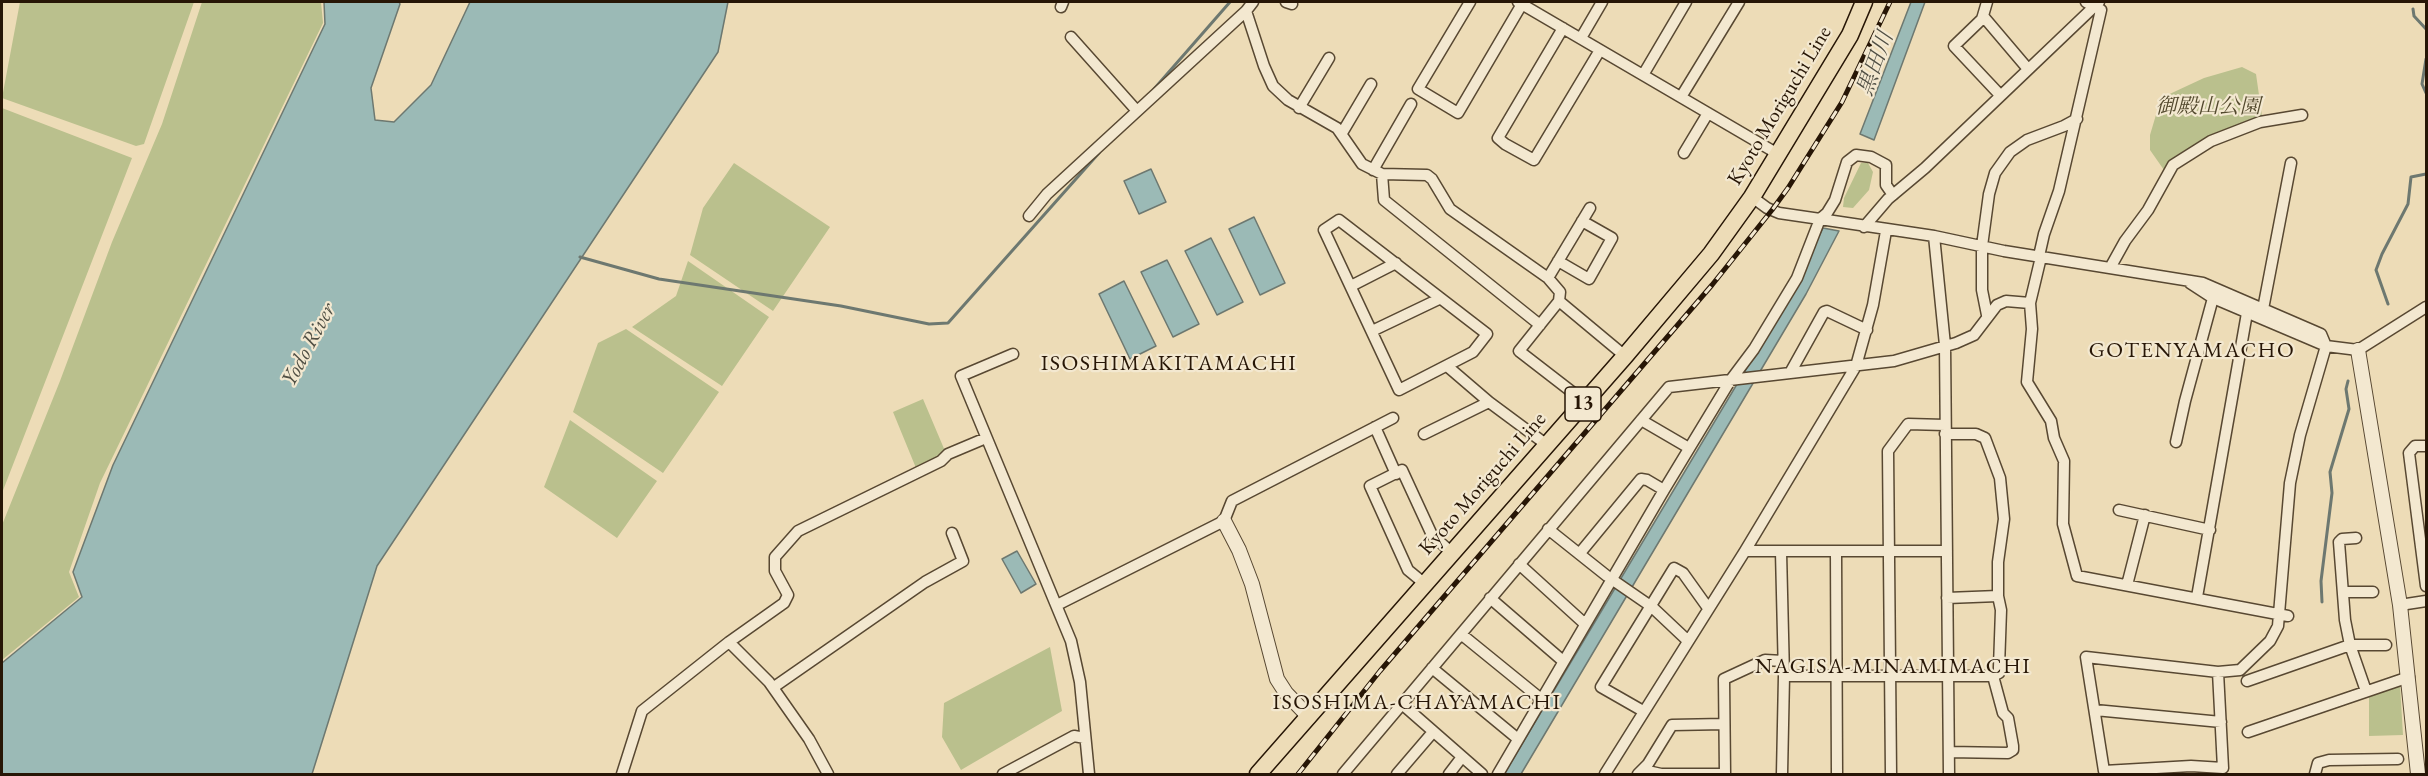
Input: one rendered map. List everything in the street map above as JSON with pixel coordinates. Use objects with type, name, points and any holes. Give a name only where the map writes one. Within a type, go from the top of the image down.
[{"type":"main road","name":"Kyoto Moriguchi Line","points":[[1258,774],[1626,356],[1711,254],[1752,197],[1850,34],[1864,2]]},
{"type":"street","points":[[1470,2],[1418,89],[1458,112],[1520,3],[1778,154]]},
{"type":"street","points":[[1581,38],[1602,2]]},
{"type":"street","points":[[1643,75],[1686,2]]},
{"type":"street","points":[[1681,97],[1739,2]]},
{"type":"street","points":[[1987,2],[1982,19],[1954,46],[2000,95]]},
{"type":"street","points":[[1864,227],[1893,195],[1925,168],[2093,3],[2101,10],[2059,191],[2044,234],[2030,303],[2032,329],[2026,382],[2051,422],[2054,438],[2064,461],[2063,524],[2077,576],[2284,615]]},
{"type":"street","points":[[1029,216],[1047,194],[1249,6],[1264,66],[1273,86],[1299,108],[1337,128],[1362,164],[1378,172],[1427,175],[1432,179],[1450,210],[1548,278],[1560,292],[1559,301],[1519,351],[1585,402]]},
{"type":"street","points":[[1983,16],[2028,69]]},
{"type":"street","points":[[1563,28],[1498,138],[1504,144],[1534,160],[1600,50]]},
{"type":"street","points":[[1071,37],[1137,111]]},
{"type":"street","points":[[1299,108],[1329,58]]},
{"type":"street","points":[[1342,133],[1371,84]]},
{"type":"street","points":[[1411,104],[1378,172],[1384,200],[1540,325]]},
{"type":"street","points":[[1684,153],[1708,113]]},
{"type":"street","points":[[2110,268],[2125,241],[2148,210],[2173,165],[2211,141],[2260,122],[2302,115]]},
{"type":"street","points":[[1987,315],[1982,290],[1982,246],[1992,183],[2005,157],[2026,140],[2077,119]]},
{"type":"street","points":[[1498,774],[1563,661],[1614,580],[1689,448],[1797,278],[1820,219],[1835,200],[1847,162],[1856,155],[1871,157],[1886,165],[1886,185],[1893,195]]},
{"type":"street","points":[[2263,309],[2291,163]]},
{"type":"street","points":[[1752,197],[1779,213],[1886,231],[1934,236],[2040,257],[2203,282],[2321,334],[2326,346],[2303,424],[2290,483],[2284,615],[2270,641],[2240,670],[2218,672],[2086,657],[2104,771],[2191,766],[2223,768],[2218,672]]},
{"type":"street","points":[[1548,278],[1590,208]]},
{"type":"street","points":[[1339,220],[1487,334],[1473,352],[1399,390],[1351,286],[1324,230],[1339,220]]},
{"type":"street","points":[[1558,261],[1589,279],[1612,238],[1582,221]]},
{"type":"street","points":[[1605,774],[1687,640],[1745,551],[1856,366],[1867,330],[1886,231]]},
{"type":"street","points":[[1934,236],[1945,345],[1949,774]]},
{"type":"street","points":[[1351,286],[1396,263]]},
{"type":"street","points":[[2185,280],[2213,298],[2326,346],[2358,350],[2427,307]]},
{"type":"street","points":[[2176,442],[2213,298]]},
{"type":"street","points":[[1372,331],[1439,299]]},
{"type":"street","points":[[1559,301],[1626,356]]},
{"type":"street","points":[[1343,774],[1669,387],[1894,361],[1956,343],[1974,335],[1987,315],[1997,305],[2006,301],[2030,303]]},
{"type":"street","points":[[1790,373],[1824,312],[1827,311],[1867,330]]},
{"type":"street","points":[[2197,597],[2247,313]]},
{"type":"street","points":[[2358,350],[2400,605],[2418,774]]},
{"type":"street","points":[[1013,354],[962,376],[1071,641],[1080,682],[1089,774]]},
{"type":"street","points":[[1447,366],[1489,402],[1547,445]]},
{"type":"street","points":[[1424,434],[1489,402]]},
{"type":"street","points":[[1057,605],[1224,521],[1232,501],[1393,418]]},
{"type":"street","points":[[1641,420],[1689,448]]},
{"type":"street","points":[[1784,676],[1891,677],[1947,677],[1993,676],[1999,673],[2001,610],[1998,596],[1998,562],[2004,519],[2000,478],[1985,438],[1976,434],[1908,424],[1888,451],[1891,677],[1891,774]]},
{"type":"street","points":[[1375,427],[1396,474]]},
{"type":"street","points":[[622,774],[642,711],[729,642],[784,603],[788,595],[775,571],[775,558],[798,531],[941,462],[948,454],[986,438]]},
{"type":"street","points":[[2427,446],[2415,446],[2409,453],[2421,503],[2427,586]]},
{"type":"street","points":[[1425,584],[1408,570],[1370,486],[1402,470],[1432,536],[1452,553]]},
{"type":"street","points":[[1581,553],[1641,479],[1664,490]]},
{"type":"street","points":[[2119,510],[2210,530]]},
{"type":"street","points":[[2127,585],[2145,515]]},
{"type":"street","points":[[1224,521],[1239,550],[1252,584],[1276,679],[1309,717]]},
{"type":"street","points":[[1548,529],[1650,605],[1687,640]]},
{"type":"street","points":[[774,687],[924,582],[963,561],[952,533]]},
{"type":"street","points":[[2356,538],[2342,539],[2339,542],[2350,645],[2366,691]]},
{"type":"street","points":[[1745,551],[1947,551]]},
{"type":"street","points":[[1781,552],[1784,676],[1782,774]]},
{"type":"street","points":[[1836,552],[1837,774]]},
{"type":"street","points":[[1519,564],[1586,624]]},
{"type":"street","points":[[1643,711],[1601,687],[1674,568],[1683,573],[1708,608]]},
{"type":"street","points":[[2343,592],[2373,592]]},
{"type":"street","points":[[1947,597],[1998,596]]},
{"type":"street","points":[[1490,597],[1563,661]]},
{"type":"street","points":[[2400,605],[2427,601]]},
{"type":"street","points":[[1461,634],[1541,699]]},
{"type":"street","points":[[729,642],[774,687],[809,738],[828,774]]},
{"type":"street","points":[[2247,681],[2350,645],[2386,645]]},
{"type":"street","points":[[1724,724],[1672,725],[1641,772],[1725,774],[1724,679],[1765,660],[1783,661]]},
{"type":"street","points":[[1614,665],[1624,671]]},
{"type":"street","points":[[1432,668],[1518,739]]},
{"type":"street","points":[[1948,752],[2008,753],[2013,750],[2008,718],[2003,713],[1993,676]]},
{"type":"street","points":[[2248,732],[2409,677]]},
{"type":"street","points":[[1402,704],[1482,774]]},
{"type":"street","points":[[2095,711],[2221,722]]},
{"type":"street","points":[[1397,774],[1433,732]]},
{"type":"street","points":[[1003,774],[1074,736],[1085,738]]},
{"type":"street","points":[[1449,774],[1462,757]]},
{"type":"street","points":[[2315,774],[2318,764],[2329,760],[2398,759]]},
{"type":"green space","points":[[20,2],[194,2],[144,144],[136,146],[2,98]]},
{"type":"green space","points":[[202,2],[321,2],[323,23],[100,483],[69,572],[79,597],[2,660],[2,525],[60,381],[112,242],[162,124]]},
{"type":"green space","name":"御殿山公園","points":[[2242,67],[2256,74],[2262,116],[2205,139],[2170,161],[2164,170],[2150,150],[2150,135],[2161,98],[2204,78]]},
{"type":"green space","points":[[2,108],[132,158],[2,493]]},
{"type":"green space","points":[[734,163],[830,227],[773,311],[690,255],[703,208]]},
{"type":"green space","points":[[1861,163],[1868,163],[1873,172],[1869,190],[1853,208],[1843,207],[1844,198]]},
{"type":"green space","points":[[688,261],[769,317],[722,386],[632,327],[676,296]]},
{"type":"green space","points":[[626,329],[719,392],[663,473],[573,412],[598,343]]},
{"type":"green space","points":[[923,399],[945,451],[939,458],[916,468],[893,412]]},
{"type":"green space","points":[[570,420],[657,481],[617,538],[544,487]]},
{"type":"green space","points":[[1050,647],[1062,711],[961,770],[942,737],[944,703]]},
{"type":"green space","points":[[2400,685],[2403,735],[2369,736],[2369,695]]},
{"type":"water","name":"Yodo River","points":[[324,2],[399,2],[371,88],[375,120],[394,122],[431,85],[470,2],[728,2],[718,52],[377,566],[312,774],[2,774],[2,663],[82,597],[73,572],[113,465],[325,24]]},
{"type":"water","points":[[1911,2],[1925,2],[1874,140],[1860,134]]},
{"type":"water","points":[[1151,169],[1166,202],[1139,214],[1124,181]]},
{"type":"water","points":[[1254,217],[1285,283],[1260,295],[1229,229]]},
{"type":"water","points":[[1823,228],[1839,231],[1806,294],[1521,774],[1504,774],[1807,267],[1805,265]]},
{"type":"water","points":[[1211,238],[1243,302],[1217,315],[1185,251]]},
{"type":"water","points":[[1167,260],[1199,324],[1173,337],[1141,272]]},
{"type":"water","points":[[1124,281],[1156,346],[1130,359],[1099,294]]},
{"type":"water","points":[[1017,551],[1036,584],[1021,593],[1002,559]]},
{"type":"waterway","points":[[1154,89],[1230,2]]},
{"type":"waterway","points":[[2413,9],[2414,16],[2426,29]]},
{"type":"waterway","points":[[2426,59],[2422,84],[2426,93]]},
{"type":"waterway","points":[[580,257],[659,279],[841,306],[929,324],[948,323],[1099,153]]},
{"type":"waterway","points":[[2388,304],[2376,270],[2408,204],[2411,177],[2426,174]]},
{"type":"waterway","points":[[2322,602],[2321,581],[2332,493],[2330,472],[2349,409],[2346,389],[2348,381]]},
{"type":"railway","points":[[1298,774],[1380,671],[1712,285],[1772,210],[1842,102],[1890,2]]},
{"type":"district","name":"GOTENYAMACHO","points":[[2192,351]]},
{"type":"district","name":"ISOSHIMAKITAMACHI","points":[[1169,364]]},
{"type":"district","name":"NAGISA-MINAMIMACHI","points":[[1893,667]]},
{"type":"district","name":"ISOSHIMA-CHAYAMACHI","points":[[1417,703]]},
{"type":"water label","name":"黒田川","points":[[1876,64]]}]
